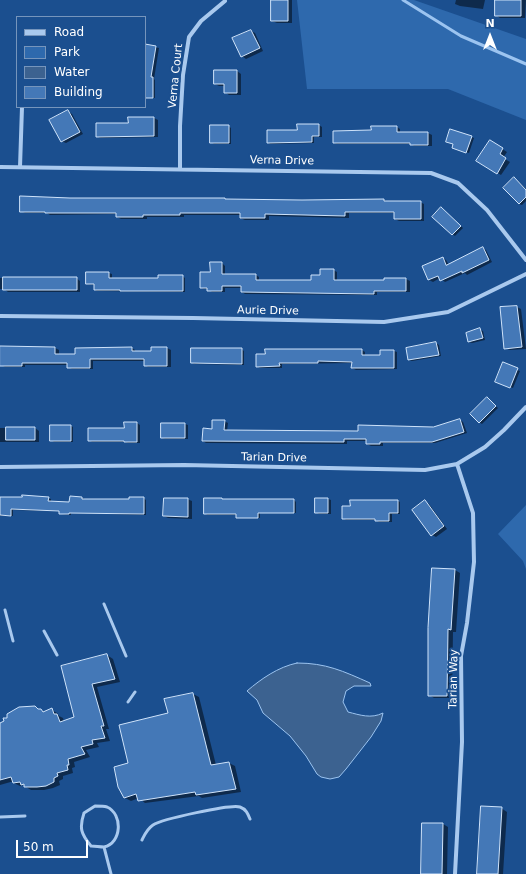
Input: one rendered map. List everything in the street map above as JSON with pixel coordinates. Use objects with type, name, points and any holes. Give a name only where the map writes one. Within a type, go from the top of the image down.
[{"type":"street","name":"Verna Court","points":[[180,169],[180,126],[183,75],[189,37],[201,21],[225,1]]},
{"type":"street","points":[[20,167],[22,108]]},
{"type":"street","name":"Verna Drive","points":[[0,167],[430,173],[458,182],[487,210],[526,260]]},
{"type":"street","name":"Aurie Drive","points":[[0,316],[384,322],[448,312],[526,274]]},
{"type":"street","name":"Tarian Drive","points":[[0,467],[184,465],[425,470],[457,464],[485,447],[526,407]]},
{"type":"street","name":"Tarian Way","points":[[455,874],[462,742],[461,656],[467,622],[474,562],[473,513],[457,464]]},
{"type":"lane","points":[[104,604],[126,656]]},
{"type":"lane","points":[[5,610],[13,641]]},
{"type":"lane","points":[[44,631],[57,655]]},
{"type":"lane","points":[[128,702],[134,692]]},
{"type":"lane","points":[[95,806],[108,807],[116,815],[119,829],[115,840],[104,847],[91,846],[84,837],[80,824],[84,813],[95,806]]},
{"type":"lane","points":[[142,840],[146,831],[153,825],[163,820],[203,812],[236,806],[241,807],[246,811],[250,819]]},
{"type":"lane","points":[[0,817],[25,816]]},
{"type":"lane","points":[[104,847],[111,874]]},
{"type":"green space","points":[[297,0],[414,0],[526,39],[526,120],[448,89],[307,89]]},
{"type":"green space","points":[[526,505],[526,569],[523,561],[498,534]]},
{"type":"water","points":[[297,663],[317,664],[334,668],[370,683],[371,686],[354,686],[346,691],[343,702],[348,712],[370,716],[383,713],[381,721],[371,737],[339,777],[330,779],[321,777],[317,774],[306,756],[290,736],[263,713],[257,700],[247,691],[270,674],[283,667]]},
{"type":"building","points":[[271,0],[288,0],[288,21],[271,21]]},
{"type":"building","points":[[495,0],[521,0],[521,16],[495,16]]},
{"type":"building","points":[[251,30],[260,48],[241,57],[232,38]]},
{"type":"building","points":[[146,44],[156,46],[151,77],[153,77],[153,98],[146,98]]},
{"type":"building","points":[[214,70],[237,70],[237,93],[224,93],[224,84],[214,84]]},
{"type":"building","points":[[68,110],[80,132],[61,142],[49,120]]},
{"type":"building","points":[[128,117],[154,117],[154,136],[96,137],[96,123],[128,123]]},
{"type":"building","points":[[297,124],[319,124],[319,136],[312,136],[312,142],[267,143],[267,130],[297,130]]},
{"type":"building","points":[[210,125],[229,125],[229,143],[210,143]]},
{"type":"building","points":[[371,126],[397,126],[397,132],[428,132],[428,145],[410,145],[410,143],[333,143],[333,131],[371,130]]},
{"type":"building","points":[[450,129],[472,136],[466,153],[452,148],[453,144],[446,142]]},
{"type":"building","points":[[490,140],[503,148],[500,154],[506,158],[497,174],[476,161]]},
{"type":"building","points":[[514,177],[526,190],[526,197],[519,204],[503,188]]},
{"type":"building","points":[[20,196],[70,198],[225,198],[302,200],[384,199],[384,201],[421,201],[421,219],[394,219],[394,212],[345,212],[345,216],[265,214],[265,218],[240,218],[240,213],[180,213],[180,215],[116,217],[116,213],[20,212]]},
{"type":"building","points":[[441,207],[461,226],[452,235],[432,217]]},
{"type":"building","points":[[483,247],[489,260],[462,273],[462,271],[440,281],[438,276],[428,280],[422,266],[443,257],[446,265]]},
{"type":"building","points":[[210,262],[222,262],[222,274],[256,274],[256,280],[311,280],[311,275],[320,275],[320,269],[334,269],[334,280],[384,280],[384,278],[406,278],[406,291],[374,291],[374,294],[241,292],[241,286],[222,286],[222,291],[207,291],[207,288],[200,288],[200,272],[210,272]]},
{"type":"building","points":[[86,272],[109,272],[109,278],[158,278],[158,275],[183,275],[183,291],[94,290],[94,284],[86,284]]},
{"type":"building","points":[[3,277],[77,277],[77,290],[3,290]]},
{"type":"building","points":[[517,306],[522,347],[504,349],[500,307]]},
{"type":"building","points":[[480,328],[483,338],[468,342],[466,333]]},
{"type":"building","points":[[436,342],[439,355],[408,360],[406,348]]},
{"type":"building","points":[[0,346],[55,347],[55,354],[75,354],[75,348],[132,347],[132,351],[151,351],[151,347],[167,347],[167,366],[144,366],[144,359],[90,359],[90,368],[67,368],[67,363],[22,363],[22,366],[0,366]]},
{"type":"building","points":[[191,348],[242,348],[242,364],[191,363]]},
{"type":"building","points":[[265,349],[362,349],[362,355],[380,355],[380,350],[394,350],[394,368],[351,368],[352,362],[318,361],[318,363],[279,363],[280,366],[256,367],[256,354],[265,354]]},
{"type":"building","points":[[503,362],[518,368],[510,388],[495,382]]},
{"type":"building","points":[[487,397],[496,406],[479,423],[470,414]]},
{"type":"building","points":[[460,419],[464,432],[432,442],[380,442],[380,444],[366,444],[366,439],[344,439],[344,442],[202,441],[203,428],[212,429],[212,420],[225,420],[224,430],[358,431],[358,425],[433,427]]},
{"type":"building","points":[[124,422],[137,422],[137,442],[88,441],[88,428],[124,428]]},
{"type":"building","points":[[161,423],[185,423],[185,438],[161,438]]},
{"type":"building","points":[[50,425],[71,425],[71,441],[50,441]]},
{"type":"building","points":[[6,427],[35,427],[35,440],[6,440]]},
{"type":"building","points":[[22,495],[49,497],[48,501],[69,502],[70,496],[82,497],[82,499],[129,499],[129,497],[144,497],[144,514],[59,514],[59,511],[11,509],[11,516],[0,515],[0,497],[22,497]]},
{"type":"building","points":[[164,498],[188,498],[188,517],[163,516]]},
{"type":"building","points":[[204,498],[294,499],[294,513],[258,513],[258,518],[236,518],[236,514],[204,514]]},
{"type":"building","points":[[315,498],[328,498],[328,513],[315,513]]},
{"type":"building","points":[[350,500],[398,500],[398,513],[389,513],[389,521],[375,521],[375,519],[342,519],[342,506],[350,506]]},
{"type":"building","points":[[425,500],[444,526],[431,536],[412,510]]},
{"type":"building","points":[[432,568],[455,569],[451,630],[448,629],[447,696],[428,696],[428,628]]},
{"type":"building","points":[[107,654],[115,679],[92,684],[104,726],[101,726],[105,738],[92,740],[93,744],[81,747],[85,754],[68,759],[68,770],[57,773],[58,776],[54,778],[54,782],[46,786],[24,787],[24,784],[21,785],[20,782],[13,783],[11,777],[0,780],[0,723],[4,721],[3,718],[7,718],[7,714],[19,707],[35,706],[43,712],[52,708],[54,714],[57,714],[60,722],[74,717],[61,666]]},
{"type":"building","points":[[193,693],[211,765],[229,762],[236,789],[196,795],[195,792],[138,801],[136,794],[124,798],[118,787],[114,767],[128,763],[119,725],[168,713],[164,699]]},
{"type":"building","points":[[481,806],[502,807],[498,874],[477,874]]},
{"type":"building","points":[[422,823],[443,823],[442,874],[421,874]]},
{"type":"waterway","points":[[403,0],[461,36],[526,64]]}]
